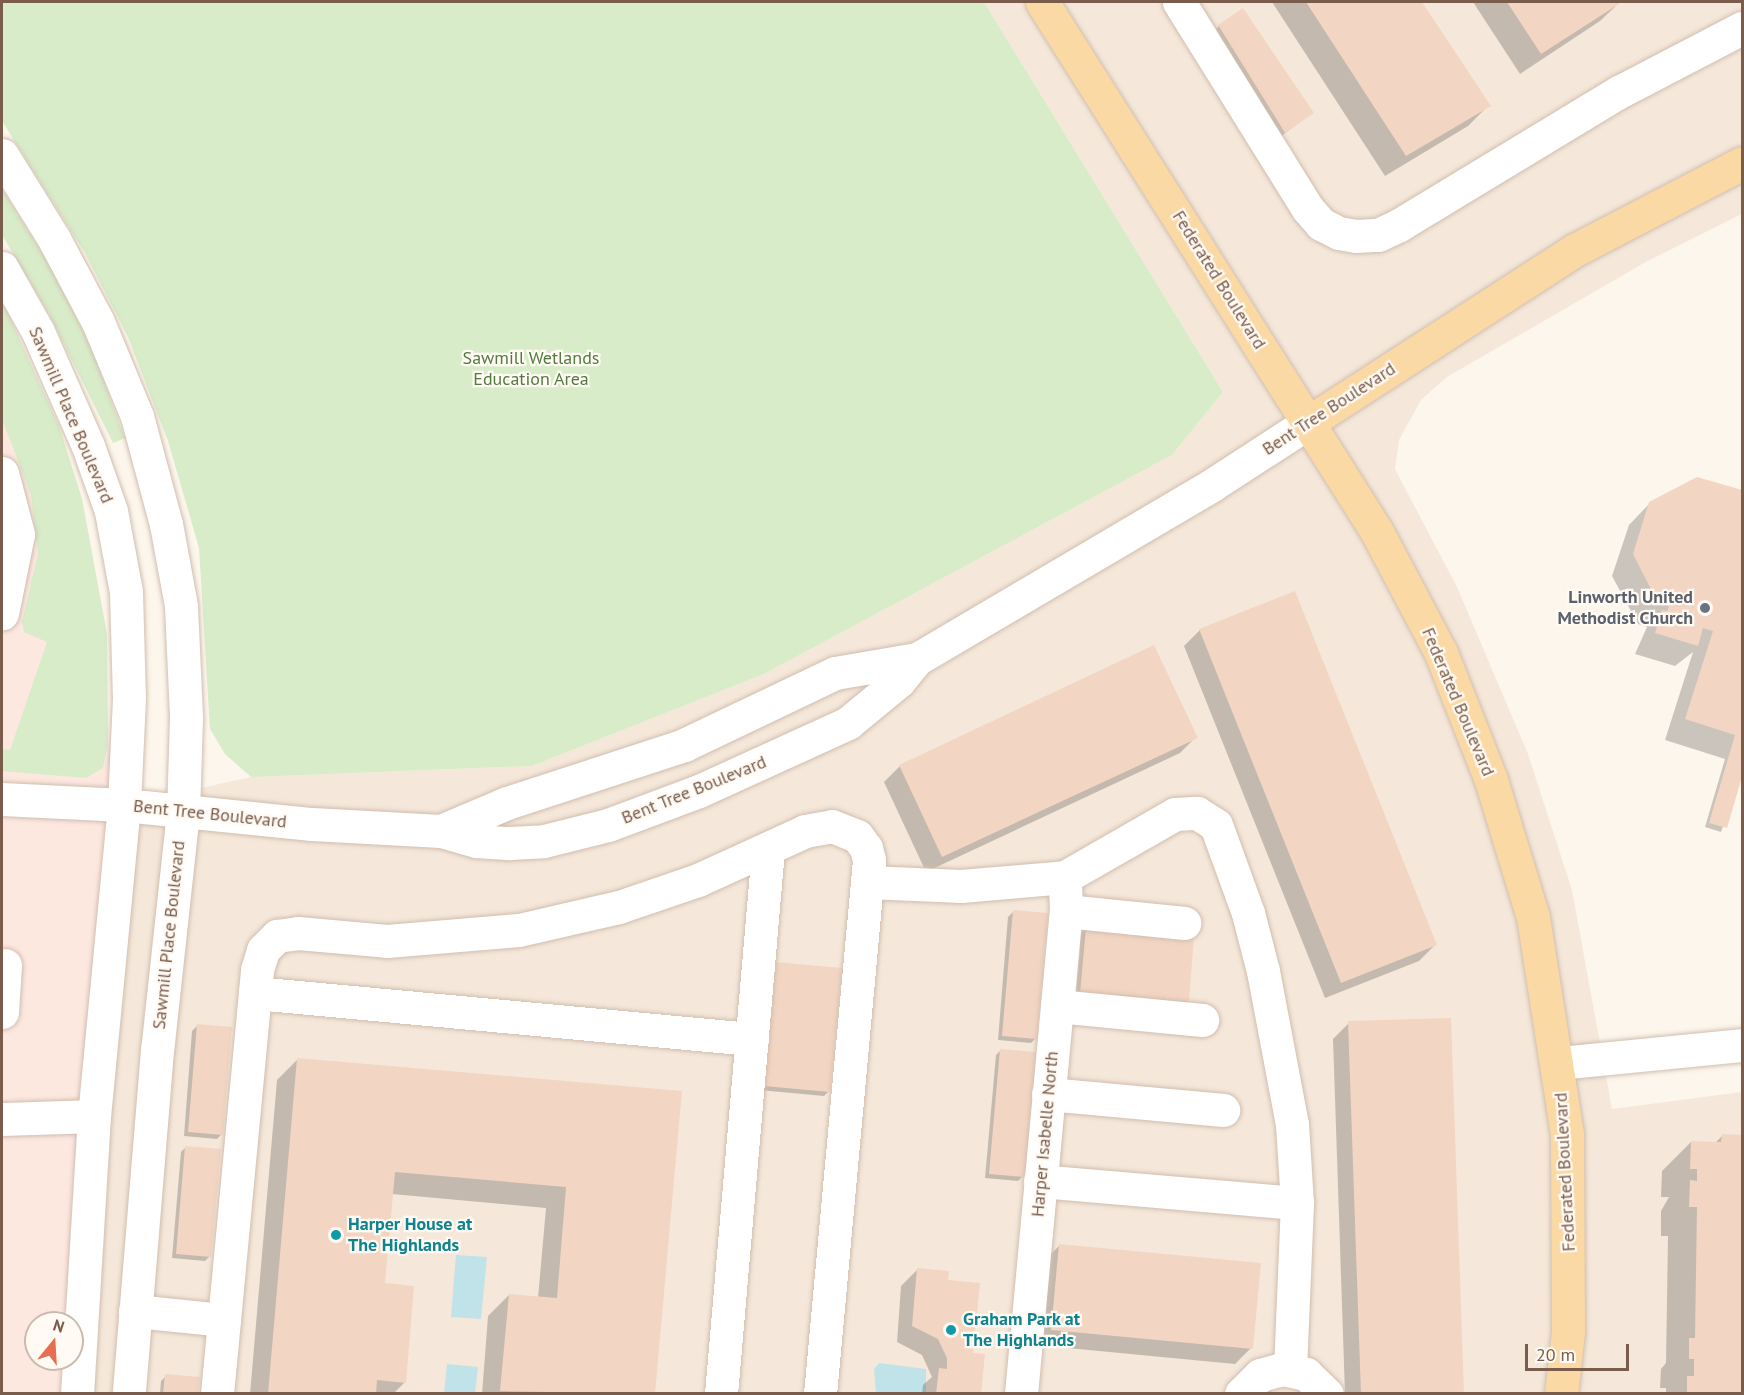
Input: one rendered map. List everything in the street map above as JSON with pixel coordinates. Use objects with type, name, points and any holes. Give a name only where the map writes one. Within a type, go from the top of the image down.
[{"type":"main road","name":"Federated Boulevard","points":[[1042,2],[1377,532],[1441,653],[1491,780],[1533,916],[1559,1063],[1567,1135],[1570,1217],[1568,1332],[1562,1394]]},
{"type":"main road","name":"Bent Tree Boulevard","points":[[1309,422],[1575,250],[1743,163]]},
{"type":"street","points":[[1179,2],[1308,209],[1339,233],[1356,236],[1378,235],[1399,225],[1619,92],[1743,27]]},
{"type":"street","name":"Sawmill Place Boulevard","points":[[2,155],[54,239],[98,321],[140,427],[166,524],[181,606],[186,718],[183,812],[129,1394]]},
{"type":"street","name":"Sawmill Place Boulevard","points":[[2,268],[38,332],[111,511],[126,592],[129,698],[124,805],[94,1116],[77,1394]]},
{"type":"street","name":"Bent Tree Boulevard","points":[[441,831],[507,803],[684,745],[835,673],[917,658],[1212,484],[1309,422]]},
{"type":"street","points":[[2,473],[18,534],[2,613]]},
{"type":"street","name":"Bent Tree Boulevard","points":[[2,798],[124,805],[312,825],[441,831],[477,840],[509,843],[544,841],[608,825],[699,791],[848,723],[899,681],[917,658]]},
{"type":"street","points":[[868,882],[960,886],[1065,877],[1175,814],[1197,813],[1216,825],[1248,913],[1275,1024],[1292,1124],[1297,1203],[1290,1370]]},
{"type":"street","points":[[217,1394],[255,993],[263,950],[277,936],[287,932],[387,941],[519,930],[619,907],[698,880],[814,828],[841,828],[856,836],[866,848],[868,882],[820,1394]]},
{"type":"street","points":[[721,1394],[768,849]]},
{"type":"street","name":"Harper Isabelle North","points":[[1029,1393],[1040,1181],[1066,911],[1065,877]]},
{"type":"street","points":[[1066,911],[1184,923]]},
{"type":"street","points":[[2,1012],[6,965]]},
{"type":"street","points":[[255,993],[752,1039]]},
{"type":"street","points":[[1057,1006],[1202,1020]]},
{"type":"street","points":[[1559,1063],[1743,1045]]},
{"type":"street","points":[[1048,1094],[1223,1110]]},
{"type":"street","points":[[2,1119],[94,1116]]},
{"type":"street","points":[[1040,1181],[1297,1203]]},
{"type":"street","points":[[135,1311],[224,1320]]},
{"type":"street","points":[[1240,1394],[1260,1375],[1290,1370],[1312,1378],[1327,1394]]},
{"type":"shaded area","points":[[984,2],[1742,2],[1742,214],[1644,263],[1447,377],[1421,400],[1399,440],[1395,469],[1457,587],[1528,754],[1572,890],[1612,1109],[1742,1092],[1742,1393],[77,1394],[79,1371],[84,1371],[84,1311],[124,805],[251,777],[532,766],[764,674],[1172,455],[1223,392]]},
{"type":"shaded area","points":[[2,300],[59,426],[82,499],[107,634],[108,743],[124,805],[84,1311],[24,1311],[24,1371],[79,1371],[77,1393],[2,1393]]},
{"type":"green space","name":"Sawmill Wetlands Education Area","points":[[2,2],[984,2],[1223,392],[1172,455],[764,674],[532,766],[251,777],[225,754],[210,729],[199,548],[168,441],[128,337],[85,253],[2,121]]},
{"type":"green space","points":[[2,189],[50,266],[92,349],[125,438],[113,443],[49,314],[2,235]]},
{"type":"green space","points":[[2,300],[59,426],[82,499],[107,634],[108,743],[103,768],[86,778],[2,771],[2,749],[10,750],[47,642],[24,632],[22,622],[38,554],[31,495],[2,419]]},
{"type":"water","points":[[456,1255],[487,1257],[481,1319],[451,1317]]},
{"type":"water","points":[[879,1363],[926,1369],[926,1393],[876,1393],[874,1369]]},
{"type":"water","points":[[447,1364],[478,1367],[475,1393],[444,1393]]},
{"type":"building","points":[[1306,2],[1422,2],[1491,106],[1406,156]]},
{"type":"building","points":[[1507,2],[1622,2],[1541,54]]},
{"type":"building","points":[[1243,8],[1314,113],[1285,133],[1218,25]]},
{"type":"building","name":"Linworth United Methodist Church","points":[[1697,477],[1742,490],[1742,777],[1727,828],[1709,823],[1735,735],[1685,719],[1713,631],[1703,628],[1698,646],[1655,633],[1662,610],[1667,611],[1669,606],[1658,603],[1633,554],[1649,502]]},
{"type":"building","points":[[1295,591],[1437,945],[1341,983],[1199,629]]},
{"type":"building","points":[[1154,645],[1198,738],[942,857],[899,765]]},
{"type":"building","points":[[1013,910],[1048,913],[1037,1039],[1002,1036]]},
{"type":"building","points":[[1086,927],[1194,936],[1189,1002],[1080,993]]},
{"type":"building","points":[[775,962],[842,968],[830,1092],[764,1086]]},
{"type":"building","points":[[1451,1018],[1464,1394],[1361,1394],[1348,1021]]},
{"type":"building","points":[[197,1024],[232,1027],[223,1135],[188,1132]]},
{"type":"building","points":[[1000,1049],[1036,1052],[1025,1177],[989,1174]]},
{"type":"building","name":"Harper House at The Highlands","points":[[297,1058],[682,1091],[655,1394],[500,1391],[509,1294],[557,1298],[566,1187],[395,1172],[385,1283],[414,1286],[406,1383],[377,1380],[376,1394],[268,1394]]},
{"type":"building","points":[[1722,1134],[1742,1135],[1742,1394],[1687,1394],[1687,1376],[1694,1376],[1694,1359],[1689,1359],[1689,1338],[1695,1338],[1697,1207],[1689,1207],[1690,1180],[1697,1181],[1697,1169],[1690,1169],[1691,1141],[1721,1142]]},
{"type":"building","points":[[185,1146],[221,1149],[211,1257],[176,1254]]},
{"type":"building","points":[[1059,1244],[1261,1263],[1253,1349],[1051,1330]]},
{"type":"building","name":"Graham Park at The Highlands","points":[[917,1268],[949,1271],[948,1280],[980,1283],[973,1353],[985,1354],[981,1394],[936,1394],[939,1368],[947,1369],[947,1358],[938,1339],[912,1326]]},
{"type":"building","points":[[165,1374],[200,1377],[198,1394],[163,1394]]},
{"type":"place","name":"Linworth United Methodist Church","points":[[1705,608]]},
{"type":"place","name":"Harper House at The Highlands","points":[[336,1235]]},
{"type":"place","name":"Graham Park at The Highlands","points":[[951,1330]]}]
